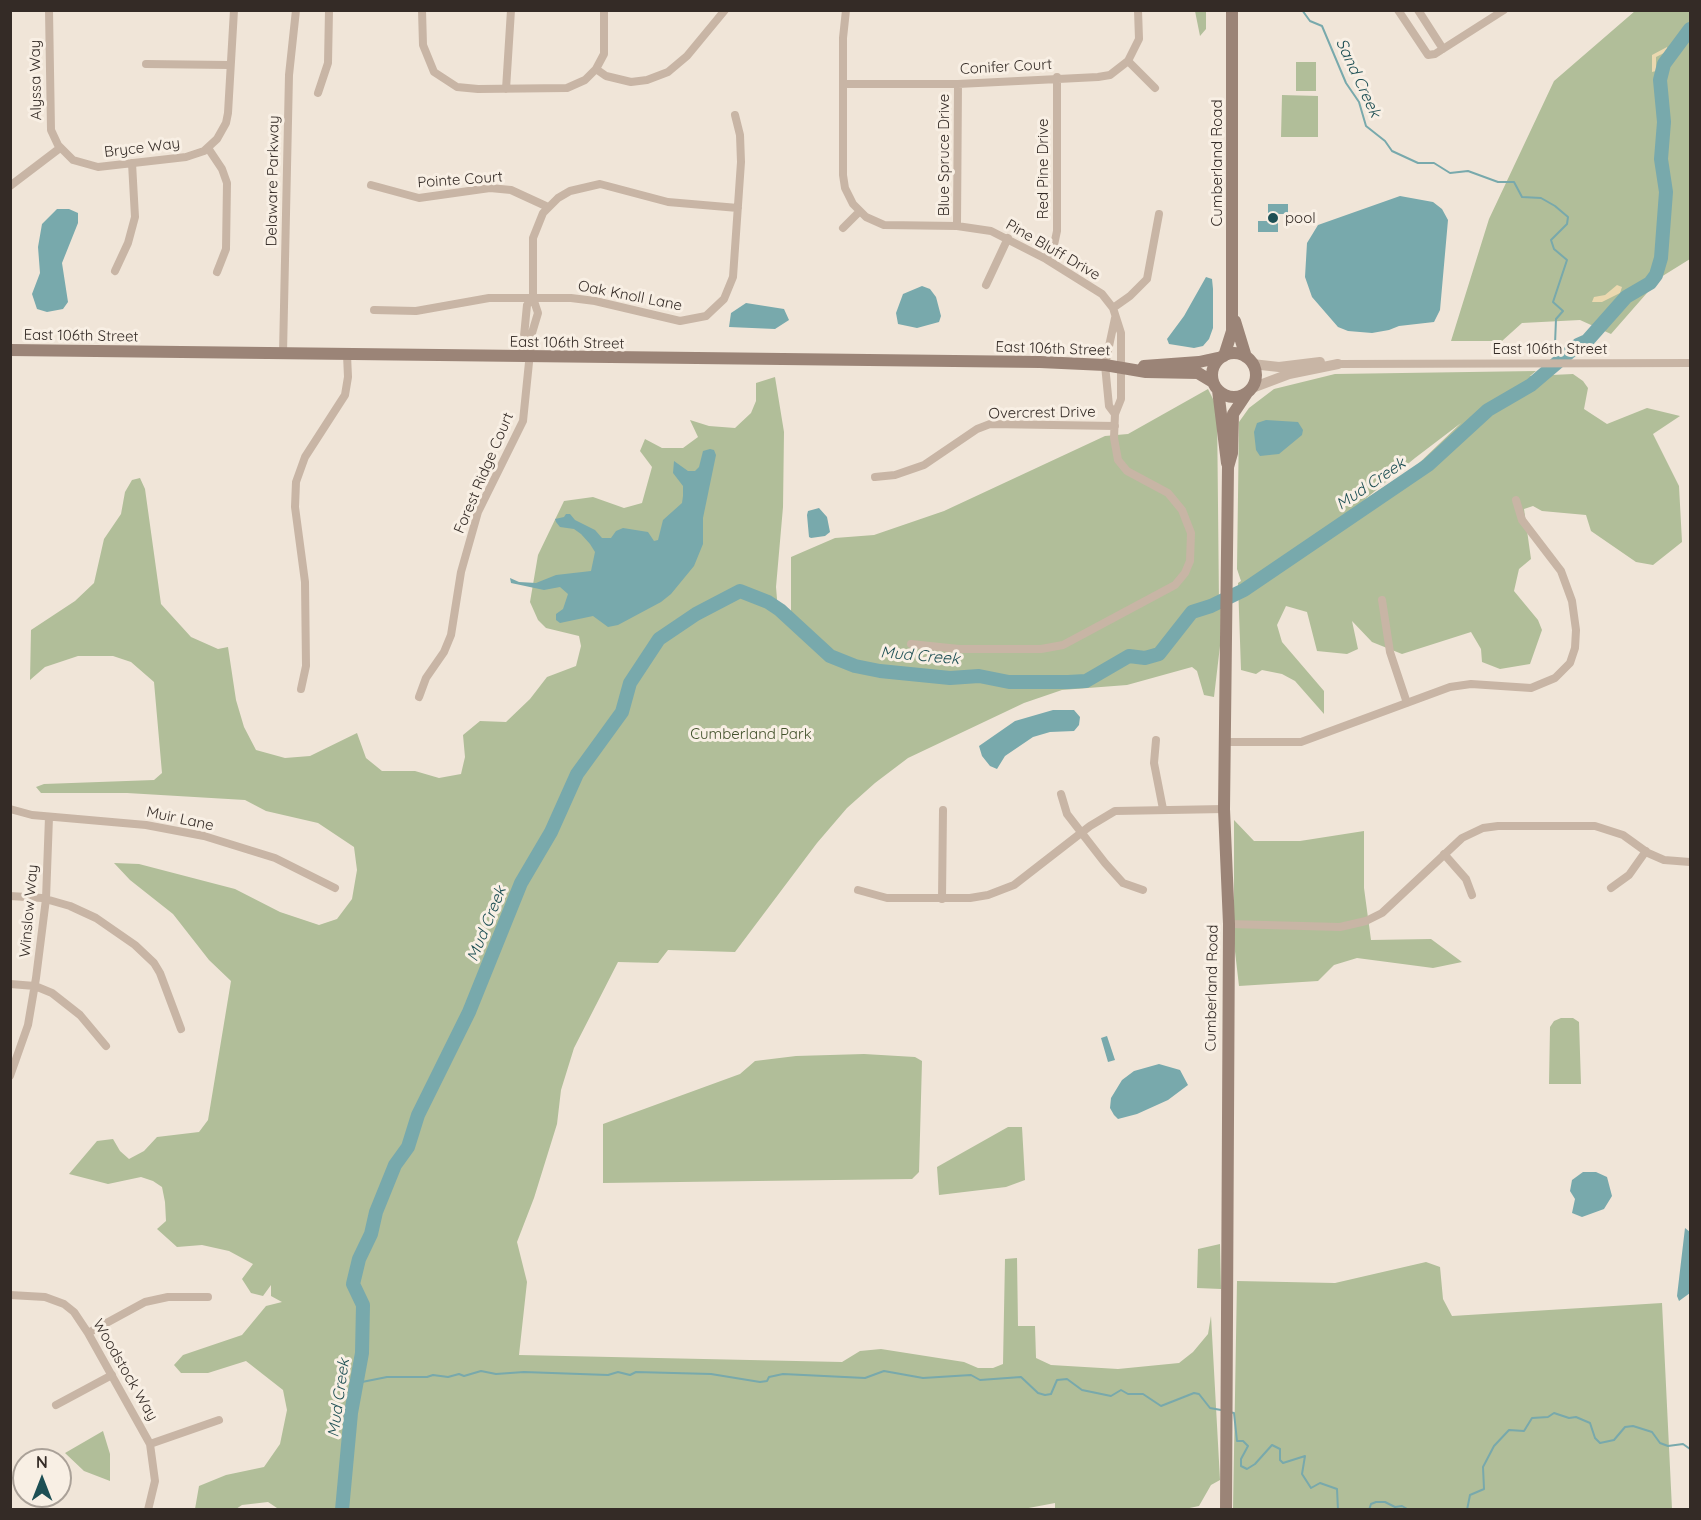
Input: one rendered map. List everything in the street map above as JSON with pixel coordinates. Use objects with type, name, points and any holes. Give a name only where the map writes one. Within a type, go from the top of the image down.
[{"type":"main road","name":"Cumberland Road","points":[[1223,356],[1231,338],[1232,315],[1232,10]]},
{"type":"main road","name":"Cumberland Road","points":[[1232,315],[1249,361]]},
{"type":"main road","name":"East 106th Street","points":[[10,350],[1105,365],[1146,372],[1198,373],[1216,386]]},
{"type":"main road","points":[[1235,354],[1249,361],[1256,376],[1249,391],[1229,397],[1216,386],[1213,368],[1223,356],[1235,354]]},
{"type":"main road","name":"East 106th Street","points":[[1122,367],[1199,362],[1223,356]]},
{"type":"main road","name":"Cumberland Road","points":[[1216,386],[1228,467],[1224,809],[1229,924],[1226,1509]]},
{"type":"main road","name":"Cumberland Road","points":[[1228,467],[1232,453],[1233,414],[1249,391]]},
{"type":"street","name":"Alyssa Way","points":[[49,10],[51,129],[60,148]]},
{"type":"street","points":[[217,272],[226,249],[227,183],[222,169],[207,148],[217,140],[226,123],[234,10]]},
{"type":"street","name":"Delaware Parkway","points":[[283,353],[289,75],[296,10]]},
{"type":"street","points":[[318,93],[328,63],[330,10]]},
{"type":"street","points":[[422,10],[423,45],[434,72],[457,87],[506,88],[567,88],[585,80],[596,69],[605,46],[603,10]]},
{"type":"street","points":[[506,88],[511,10]]},
{"type":"street","points":[[596,69],[606,76],[631,82],[647,80],[669,72],[687,56],[725,10]]},
{"type":"street","points":[[843,228],[859,212],[849,197],[843,175],[846,10]]},
{"type":"street","points":[[1138,10],[1139,39],[1128,61],[1155,88]]},
{"type":"street","points":[[1398,10],[1424,53],[1428,55],[1443,49],[1504,10]]},
{"type":"street","points":[[1418,10],[1443,49]]},
{"type":"street","name":"Conifer Court","points":[[843,84],[958,84],[1110,75],[1128,61]]},
{"type":"street","points":[[146,64],[229,66]]},
{"type":"street","name":"Red Pine Drive","points":[[1046,259],[1054,244],[1057,231],[1057,77]]},
{"type":"street","name":"Blue Spruce Drive","points":[[957,226],[958,84]]},
{"type":"street","name":"Oak Knoll Lane","points":[[374,310],[416,310],[476,299],[533,298],[595,301],[680,321],[706,316],[724,299],[731,286],[741,147],[735,115]]},
{"type":"street","name":"Bryce Way","points":[[60,148],[73,160],[90,166],[186,157],[207,148]]},
{"type":"street","points":[[10,186],[60,148]]},
{"type":"street","points":[[115,271],[128,243],[135,217],[132,163]]},
{"type":"street","points":[[548,207],[570,190],[600,184],[668,202],[738,208]]},
{"type":"street","name":"Pointe Court","points":[[371,185],[419,198],[490,188],[511,190],[548,207]]},
{"type":"street","name":"Forest Ridge Court","points":[[418,697],[426,678],[444,652],[451,635],[461,572],[478,512],[523,421],[526,357],[538,313],[533,298],[533,238],[548,207]]},
{"type":"street","name":"Pine Bluff Drive","points":[[859,212],[874,221],[893,227],[957,226],[983,229],[1008,238],[1102,294],[1113,308],[1121,333],[1121,399],[1115,414]]},
{"type":"street","points":[[1113,308],[1130,296],[1147,279],[1159,214]]},
{"type":"street","points":[[986,285],[1008,238]]},
{"type":"street","points":[[911,644],[937,649],[1051,648],[1076,639],[1175,585],[1185,573],[1191,556],[1188,522],[1168,493],[1135,477],[1123,467],[1116,453],[1115,414],[1109,406],[1105,365],[1111,330],[1116,318]]},
{"type":"street","points":[[300,689],[306,666],[305,582],[295,507],[296,482],[305,457],[345,395],[348,377],[346,355]]},
{"type":"street","name":"East 106th Street","points":[[1249,361],[1279,367],[1318,362],[1338,364],[1690,363]]},
{"type":"street","name":"East 106th Street","points":[[1249,391],[1289,374],[1338,364]]},
{"type":"street","name":"Overcrest Drive","points":[[875,477],[895,475],[924,465],[977,429],[990,424],[1115,426]]},
{"type":"street","points":[[1225,742],[1301,742],[1462,685],[1537,687],[1556,678],[1570,663],[1575,648],[1576,630],[1569,589],[1554,560],[1520,516],[1516,500]]},
{"type":"street","points":[[1382,600],[1390,652],[1407,703]]},
{"type":"street","points":[[1156,740],[1154,763],[1163,809]]},
{"type":"street","points":[[1061,794],[1064,808],[1081,834],[1123,883],[1143,890]]},
{"type":"street","name":"Muir Lane","points":[[10,809],[49,817],[135,823],[204,837],[275,858],[335,888]]},
{"type":"street","points":[[858,890],[876,897],[970,898],[1008,888],[1115,811],[1224,809]]},
{"type":"street","points":[[942,899],[943,810]]},
{"type":"street","name":"Winslow Way","points":[[10,1076],[28,1025],[35,986],[46,899],[49,817]]},
{"type":"street","points":[[1229,924],[1340,927],[1366,921],[1382,912],[1471,832],[1498,825],[1595,826],[1623,835],[1646,852],[1664,860],[1690,862]]},
{"type":"street","points":[[1611,888],[1629,874],[1646,852]]},
{"type":"street","points":[[1444,854],[1462,874],[1472,895]]},
{"type":"street","points":[[10,896],[46,899],[96,918],[145,953],[160,973],[181,1029]]},
{"type":"street","points":[[10,984],[35,986],[52,993],[74,1010],[106,1046]]},
{"type":"street","name":"Woodstock Way","points":[[10,1295],[45,1297],[64,1304],[74,1312],[88,1333],[150,1444],[155,1481],[148,1509]]},
{"type":"street","points":[[88,1333],[145,1302],[168,1297],[208,1297]]},
{"type":"street","points":[[56,1405],[111,1375]]},
{"type":"street","points":[[150,1444],[219,1420]]},
{"type":"green space","points":[[1195,11],[1206,11],[1206,29],[1200,36]]},
{"type":"green space","points":[[1635,11],[1690,11],[1690,259],[1661,277],[1611,334],[1580,320],[1522,323],[1502,341],[1451,341],[1489,219],[1554,81]]},
{"type":"green space","points":[[1296,62],[1316,62],[1316,91],[1296,91]]},
{"type":"green space","points":[[1282,95],[1318,96],[1318,137],[1281,137]]},
{"type":"green space","points":[[1536,371],[1530,376],[1573,374],[1588,388],[1584,409],[1607,424],[1647,408],[1680,416],[1653,434],[1679,486],[1682,542],[1653,565],[1636,562],[1591,531],[1586,515],[1542,511],[1533,506],[1524,509],[1531,559],[1519,569],[1514,591],[1538,620],[1542,630],[1530,664],[1500,669],[1482,662],[1481,649],[1471,632],[1402,654],[1372,642],[1352,621],[1358,649],[1347,654],[1317,651],[1307,612],[1286,606],[1277,625],[1282,642],[1324,691],[1324,714],[1295,681],[1282,674],[1262,670],[1256,674],[1241,670],[1238,583],[1241,581],[1237,569],[1239,422],[1249,408],[1274,389],[1335,374]],"holes":[[[1461,423],[1416,466],[1364,500]]]},
{"type":"green space","name":"Cumberland Park","points":[[775,377],[784,432],[783,507],[776,587],[778,611],[791,617],[791,557],[835,538],[874,535],[944,511],[1105,436],[1128,434],[1208,389],[1217,407],[1219,604],[1221,603],[1220,646],[1214,697],[1204,695],[1197,671],[1192,667],[1127,685],[1062,690],[1024,703],[908,758],[875,783],[847,808],[817,843],[735,952],[668,950],[658,963],[618,962],[574,1048],[561,1090],[557,1124],[534,1198],[517,1242],[527,1282],[519,1355],[842,1362],[860,1351],[881,1349],[964,1362],[978,1368],[993,1368],[1003,1364],[1005,1259],[1017,1258],[1018,1326],[1035,1326],[1036,1358],[1051,1365],[1118,1369],[1179,1363],[1193,1352],[1208,1334],[1211,1316],[1220,1480],[1211,1485],[1199,1506],[1180,1510],[1055,1509],[1055,1503],[1018,1510],[280,1510],[268,1502],[242,1505],[236,1509],[195,1509],[199,1486],[226,1475],[264,1467],[280,1444],[287,1410],[283,1390],[246,1361],[208,1373],[181,1373],[174,1365],[183,1355],[242,1335],[266,1306],[282,1302],[271,1296],[271,1285],[263,1296],[251,1293],[242,1279],[253,1264],[229,1251],[202,1245],[177,1247],[157,1229],[166,1221],[165,1202],[162,1187],[153,1181],[141,1177],[108,1184],[69,1174],[97,1141],[113,1139],[120,1151],[129,1159],[144,1151],[157,1137],[199,1132],[208,1120],[231,981],[209,960],[173,914],[130,880],[114,863],[139,864],[235,889],[280,912],[319,925],[337,919],[352,899],[357,870],[354,847],[318,823],[266,811],[245,800],[127,793],[41,793],[36,787],[44,784],[154,780],[162,773],[154,682],[131,662],[113,656],[78,656],[45,667],[30,680],[31,630],[75,601],[94,583],[104,539],[121,514],[125,492],[132,480],[140,478],[145,489],[161,604],[191,637],[218,649],[228,647],[236,700],[244,727],[256,750],[285,758],[310,756],[357,733],[366,758],[382,771],[415,771],[439,778],[461,774],[465,757],[463,735],[480,721],[506,722],[530,699],[547,677],[576,666],[581,646],[579,636],[546,628],[538,620],[530,602],[538,555],[564,501],[593,497],[624,508],[642,503],[652,467],[640,451],[645,439],[662,448],[683,448],[698,437],[690,420],[709,426],[735,428],[751,413],[756,401],[756,383]]},
{"type":"green space","points":[[1234,820],[1254,841],[1300,841],[1364,831],[1364,888],[1371,940],[1431,939],[1462,962],[1433,968],[1357,958],[1334,965],[1318,981],[1239,986],[1234,943]]},
{"type":"green space","points":[[1561,1018],[1573,1018],[1579,1022],[1581,1084],[1549,1084],[1550,1027],[1554,1021]]},
{"type":"green space","points":[[864,1054],[915,1057],[922,1061],[919,1172],[912,1179],[603,1183],[603,1124],[740,1074],[755,1061],[796,1056]]},
{"type":"green space","points":[[1008,1127],[1022,1127],[1025,1180],[1006,1187],[939,1195],[937,1167]]},
{"type":"green space","points":[[1220,1244],[1221,1289],[1197,1288],[1198,1249]]},
{"type":"green space","points":[[1426,1262],[1440,1267],[1443,1299],[1452,1316],[1662,1303],[1672,1509],[1233,1509],[1237,1281],[1335,1283]]},
{"type":"green space","points":[[103,1431],[110,1454],[110,1481],[84,1471],[72,1460],[72,1449]]},
{"type":"sand","points":[[1667,47],[1668,51],[1656,57],[1656,71],[1652,72],[1652,55]]},
{"type":"sand","points":[[1617,285],[1622,287],[1620,293],[1602,302],[1592,302],[1594,297],[1605,295]]},
{"type":"water","points":[[1400,196],[1433,202],[1442,209],[1448,220],[1440,310],[1434,322],[1399,326],[1372,333],[1348,331],[1338,327],[1312,297],[1305,277],[1307,243],[1318,225]]},
{"type":"water","name":"pool","points":[[1268,204],[1288,204],[1288,214],[1278,214],[1278,232],[1258,232],[1258,221],[1268,221]]},
{"type":"water","points":[[57,209],[69,209],[78,213],[78,223],[62,263],[68,302],[63,309],[47,312],[37,309],[32,294],[40,273],[38,247],[42,224]]},
{"type":"water","points":[[1206,277],[1212,279],[1213,289],[1213,328],[1209,339],[1203,346],[1194,348],[1169,344],[1167,339],[1184,316]]},
{"type":"water","points":[[922,286],[930,289],[936,297],[941,316],[939,322],[917,328],[898,324],[896,313],[903,294]]},
{"type":"water","points":[[746,303],[784,309],[789,320],[775,329],[729,327],[731,313]]},
{"type":"water","points":[[1266,420],[1298,422],[1303,430],[1302,435],[1279,454],[1260,456],[1256,450],[1254,432],[1257,423]]},
{"type":"water","points":[[714,450],[716,455],[703,518],[703,544],[694,566],[671,594],[661,602],[618,625],[608,627],[593,616],[560,623],[556,620],[556,614],[563,609],[568,594],[560,587],[544,590],[511,583],[510,578],[519,582],[536,583],[556,575],[591,571],[595,552],[590,544],[574,529],[560,527],[556,522],[555,519],[564,517],[566,514],[570,514],[575,520],[595,530],[602,538],[611,538],[616,531],[623,528],[648,532],[654,541],[658,540],[663,520],[682,503],[683,486],[673,473],[674,461],[688,471],[695,471],[699,467],[703,451]]},
{"type":"water","points":[[819,508],[827,517],[830,532],[825,536],[811,538],[809,537],[808,511]]},
{"type":"water","points":[[1053,710],[1074,710],[1080,717],[1079,725],[1074,731],[1050,732],[1033,737],[1005,756],[997,769],[990,766],[982,756],[979,746],[1015,721]]},
{"type":"water","points":[[1107,1036],[1115,1060],[1108,1062],[1101,1038]]},
{"type":"water","points":[[1159,1064],[1180,1070],[1188,1085],[1168,1100],[1137,1114],[1118,1119],[1110,1108],[1111,1098],[1122,1080],[1134,1071]]},
{"type":"water","points":[[1583,1172],[1596,1172],[1607,1177],[1612,1196],[1604,1209],[1582,1217],[1572,1213],[1575,1199],[1570,1191],[1572,1180]]},
{"type":"water","points":[[1685,1228],[1690,1232],[1690,1293],[1679,1301],[1677,1296]]},
{"type":"waterway","name":"Sand Creek","points":[[1302,10],[1310,21],[1322,26],[1346,83],[1359,102],[1366,126],[1385,141],[1392,151],[1418,163],[1434,163],[1450,173],[1468,171],[1498,182],[1514,182],[1522,197],[1541,198],[1568,217],[1567,224],[1551,240],[1554,249],[1567,260],[1553,302],[1563,311],[1556,319],[1555,344],[1561,359]]},
{"type":"waterway","name":"Mud Creek","points":[[342,1510],[351,1413],[362,1353],[363,1305],[353,1284],[359,1259],[371,1234],[376,1212],[395,1165],[408,1147],[418,1115],[469,1012],[521,883],[551,832],[577,774],[622,712],[630,683],[659,639],[696,614],[740,591],[768,602],[780,610],[830,656],[855,666],[880,671],[950,678],[979,676],[1009,682],[1086,681],[1129,656],[1145,658],[1159,654],[1192,612],[1211,606],[1244,590],[1428,465],[1488,410],[1531,385],[1578,345],[1587,341],[1626,297],[1650,283],[1656,275],[1661,258],[1666,192],[1661,159],[1664,122],[1660,80],[1664,64],[1690,29]]},
{"type":"waterway","points":[[357,1383],[387,1377],[433,1375],[448,1377],[459,1374],[464,1376],[481,1371],[496,1374],[524,1372],[608,1375],[618,1372],[630,1375],[636,1372],[711,1374],[760,1382],[783,1374],[865,1378],[884,1371],[923,1378],[971,1375],[980,1380],[1021,1377],[1038,1393],[1045,1395],[1051,1394],[1057,1380],[1067,1379],[1082,1390],[1111,1396],[1121,1390],[1128,1394],[1143,1394],[1161,1406],[1194,1393],[1199,1394],[1210,1408],[1221,1410]]},
{"type":"waterway","points":[[1229,1412],[1234,1413],[1237,1441],[1243,1441],[1248,1446],[1241,1459],[1241,1466],[1247,1469],[1255,1464],[1272,1445],[1280,1449],[1280,1460],[1283,1463],[1305,1456],[1302,1474],[1311,1488],[1320,1483],[1337,1489],[1338,1510]]},
{"type":"waterway","points":[[1467,1510],[1470,1495],[1484,1489],[1483,1467],[1494,1446],[1509,1430],[1524,1431],[1532,1418],[1548,1417],[1554,1413],[1569,1418],[1576,1417],[1590,1423],[1595,1438],[1600,1443],[1614,1440],[1625,1427],[1633,1426],[1652,1432],[1660,1443],[1668,1446],[1683,1444],[1690,1449]]},
{"type":"waterway","points":[[1369,1510],[1371,1504],[1376,1502],[1385,1502],[1395,1507],[1402,1506],[1409,1510]]},
{"type":"place","name":"pool","points":[[1273,218]]}]
